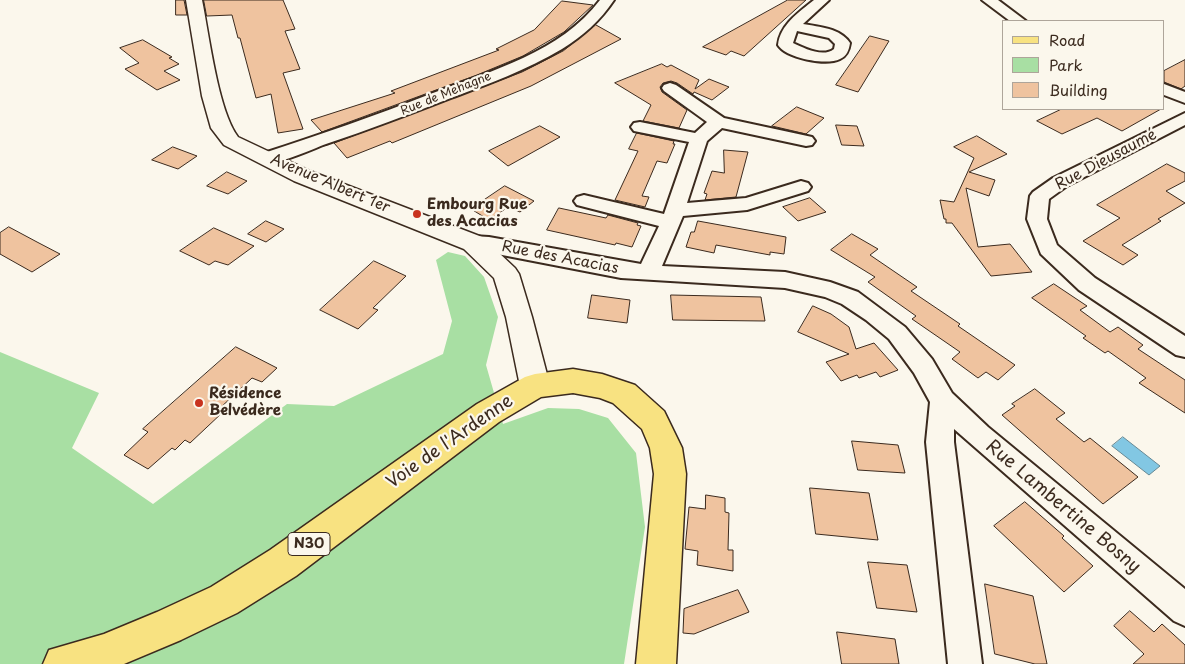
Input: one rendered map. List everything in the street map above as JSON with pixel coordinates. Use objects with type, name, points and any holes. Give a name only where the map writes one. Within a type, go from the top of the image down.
[{"type":"main road","name":"Voie de l'Ardenne","points":[[63,664],[104,653],[168,627],[224,600],[284,563],[488,412],[534,386],[573,381],[602,386],[624,394],[653,420],[666,448],[670,474],[656,664]]},
{"type":"street","name":"Avenue Albert 1er","points":[[194,0],[212,96],[221,128],[232,141],[302,176],[473,243],[506,274],[519,317],[534,386]]},
{"type":"street","name":"Rue de Mehagne","points":[[268,158],[379,120],[521,63],[568,39],[589,21],[607,0]]},
{"type":"street","points":[[795,26],[803,14],[822,0]]},
{"type":"street","points":[[989,0],[1018,20]]},
{"type":"street","points":[[670,88],[718,122],[806,140]]},
{"type":"street","points":[[1165,88],[1185,98]]},
{"type":"street","name":"Rue Dieusaumé","points":[[1185,118],[1060,182],[1040,196],[1036,218],[1048,249],[1087,284],[1185,348]]},
{"type":"street","points":[[648,273],[674,216],[700,139],[718,122]]},
{"type":"street","points":[[640,128],[700,139]]},
{"type":"street","points":[[584,201],[674,216],[746,204],[802,187]]},
{"type":"street","name":"Rue des Acacias","points":[[473,243],[489,244],[621,270],[768,279]]},
{"type":"street","name":"Rue Lambertine Bosny","points":[[768,279],[806,283],[830,290],[850,298],[874,314],[897,333],[923,366],[943,401],[978,435],[1185,610]]},
{"type":"street","points":[[943,401],[940,442],[965,664]]},
{"type":"green space","points":[[448,252],[465,256],[484,277],[498,317],[486,365],[503,424],[548,408],[579,409],[608,418],[636,453],[645,527],[624,664],[0,664],[0,352],[99,393],[72,448],[153,504],[287,404],[334,406],[443,354],[452,321],[436,260]]},
{"type":"water","points":[[1123,437],[1160,466],[1149,475],[1112,446]]},
{"type":"building","points":[[176,0],[184,0],[187,15],[176,15]]},
{"type":"building","points":[[204,0],[283,0],[295,29],[285,31],[300,69],[283,73],[303,129],[278,133],[271,94],[256,98],[232,15],[207,16]]},
{"type":"building","points":[[788,0],[806,0],[744,56],[731,51],[726,55],[703,47]]},
{"type":"building","points":[[562,1],[593,5],[564,32],[523,56],[477,75],[322,132],[311,120],[395,93],[391,91],[499,50],[496,49],[534,30]]},
{"type":"building","points":[[596,25],[621,39],[531,86],[392,143],[390,141],[347,158],[334,143],[522,72],[563,51]]},
{"type":"building","points":[[870,36],[889,41],[858,92],[836,85]]},
{"type":"building","points":[[143,40],[172,57],[169,58],[179,64],[164,71],[180,80],[157,90],[125,69],[139,63],[120,48]]},
{"type":"building","points":[[1185,60],[1185,86],[1181,89],[1165,82],[1165,70]]},
{"type":"building","points":[[662,64],[667,67],[671,65],[699,80],[695,89],[709,79],[729,87],[712,100],[694,92],[693,94],[677,83],[671,81],[663,83],[660,87],[662,92],[687,110],[679,128],[643,121],[651,105],[615,83]]},
{"type":"building","points":[[797,107],[824,118],[806,134],[772,126]]},
{"type":"building","points":[[1060,110],[1159,110],[1122,131],[1097,118],[1062,134],[1037,121]]},
{"type":"building","points":[[836,125],[857,126],[864,146],[842,145]]},
{"type":"building","points":[[540,126],[560,137],[508,166],[489,151]]},
{"type":"building","points":[[637,133],[674,141],[673,144],[675,144],[667,163],[657,161],[642,196],[649,197],[645,207],[615,200],[638,151],[629,149]]},
{"type":"building","points":[[977,136],[1007,154],[969,172],[995,180],[989,196],[966,188],[978,247],[1010,244],[1032,272],[991,276],[952,223],[946,223],[946,219],[944,219],[940,200],[954,202],[974,158],[954,147]]},
{"type":"building","points":[[173,147],[197,156],[178,169],[152,160]]},
{"type":"building","points":[[724,150],[748,152],[736,197],[705,200],[707,194],[704,193],[712,171],[724,173]]},
{"type":"building","points":[[1167,164],[1185,173],[1185,181],[1166,191],[1185,203],[1158,219],[1161,221],[1122,245],[1138,255],[1123,265],[1083,241],[1120,218],[1097,205]]},
{"type":"building","points":[[227,172],[247,181],[228,194],[207,186]]},
{"type":"building","points":[[505,186],[534,201],[520,212],[508,207],[489,220],[471,209]]},
{"type":"building","points":[[810,198],[826,212],[798,221],[783,207]]},
{"type":"building","points":[[559,208],[606,218],[608,215],[638,223],[637,225],[641,226],[632,247],[547,230]]},
{"type":"building","points":[[266,221],[284,229],[266,242],[248,234]]},
{"type":"building","points":[[698,221],[786,237],[784,254],[770,252],[770,255],[716,245],[714,253],[686,247],[691,232],[694,232]]},
{"type":"building","points":[[9,227],[60,254],[32,272],[0,254],[0,233]]},
{"type":"building","points":[[214,228],[254,246],[228,265],[215,261],[209,265],[180,251]]},
{"type":"building","points":[[852,234],[878,249],[870,255],[917,287],[911,291],[960,324],[958,326],[1015,365],[998,380],[986,372],[978,378],[952,359],[960,352],[912,319],[916,316],[868,282],[875,277],[831,250]]},
{"type":"building","points":[[374,261],[406,276],[373,308],[378,310],[358,329],[320,310]]},
{"type":"building","points":[[1054,284],[1087,306],[1080,310],[1110,332],[1118,327],[1143,345],[1138,349],[1185,380],[1185,413],[1139,383],[1146,378],[1108,351],[1105,353],[1083,338],[1086,336],[1032,298]]},
{"type":"building","points":[[592,295],[630,300],[627,323],[588,318]]},
{"type":"building","points":[[671,295],[761,297],[765,321],[673,320]]},
{"type":"building","points":[[813,306],[831,314],[849,327],[856,349],[874,343],[898,370],[880,377],[876,372],[859,378],[857,375],[841,381],[826,362],[849,354],[798,332]]},
{"type":"building","name":"Résidence Belvédère","points":[[236,347],[277,368],[262,382],[252,378],[219,409],[223,412],[190,443],[185,440],[175,450],[172,448],[148,469],[124,455],[148,432],[143,429]]},
{"type":"building","points":[[1035,389],[1065,413],[1056,419],[1084,442],[1090,438],[1138,477],[1103,504],[1002,415],[1015,406],[1012,404]]},
{"type":"building","points":[[852,441],[898,445],[905,473],[858,470]]},
{"type":"building","points":[[810,488],[869,493],[878,540],[816,534]]},
{"type":"building","points":[[706,495],[725,498],[725,512],[729,513],[728,550],[733,550],[733,571],[697,565],[698,551],[685,549],[689,507],[705,509]]},
{"type":"building","points":[[1025,502],[1064,536],[1062,538],[1093,566],[1064,592],[994,526]]},
{"type":"building","points":[[868,562],[907,565],[917,612],[877,608]]},
{"type":"building","points":[[985,584],[1033,596],[1047,664],[1035,664],[995,654]]},
{"type":"building","points":[[738,590],[749,612],[694,634],[683,633],[684,609]]},
{"type":"building","points":[[1130,611],[1154,632],[1162,624],[1185,645],[1185,664],[1133,664],[1144,654],[1114,626]]},
{"type":"building","points":[[837,632],[895,639],[899,664],[842,664]]},
{"type":"place","name":"Embourg Rue des Acacias","points":[[417,214]]},
{"type":"place","name":"Résidence Belvédère","points":[[199,403]]}]
